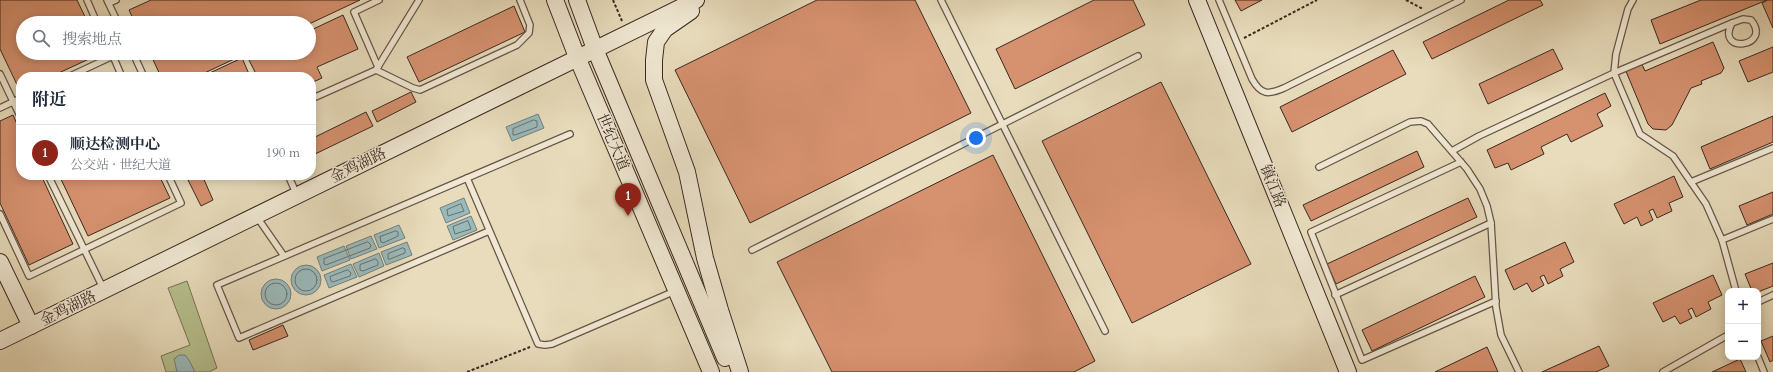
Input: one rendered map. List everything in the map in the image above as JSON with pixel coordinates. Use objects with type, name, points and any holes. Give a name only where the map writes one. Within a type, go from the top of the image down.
[{"type":"street","name":"世纪大道","points":[[555,0],[577,57],[711,372]]},
{"type":"street","name":"世纪大道","points":[[577,0],[731,372]]},
{"type":"street","name":"金鸡湖路","points":[[0,341],[696,0]]},
{"type":"street","points":[[706,0],[665,29],[656,42],[654,80],[687,172],[705,258],[740,372]]},
{"type":"street","name":"镇江路","points":[[1197,0],[1348,372]]},
{"type":"street","points":[[0,262],[31,326]]},
{"type":"lane","points":[[87,0],[94,16]]},
{"type":"lane","points":[[115,16],[108,2],[116,0]]},
{"type":"lane","points":[[379,0],[354,12],[377,68],[412,88],[420,90],[517,45],[529,33],[530,25],[520,0]]},
{"type":"lane","points":[[316,97],[377,68],[419,0]]},
{"type":"lane","points":[[941,0],[1105,331]]},
{"type":"lane","points":[[1219,0],[1236,42],[1258,88],[1266,93],[1271,93],[1284,88],[1461,0]]},
{"type":"lane","points":[[1634,0],[1628,9],[1616,54],[1614,73],[1640,134],[1673,156],[1706,204],[1722,240],[1735,288]]},
{"type":"lane","points":[[1452,151],[1479,136],[1614,73],[1743,18],[1751,20],[1756,28],[1753,41],[1745,45],[1740,45],[1732,40],[1729,32],[1732,23]]},
{"type":"lane","points":[[752,250],[1138,56]]},
{"type":"lane","points":[[78,72],[102,60]]},
{"type":"lane","points":[[114,60],[120,72]]},
{"type":"lane","points":[[136,60],[142,72]]},
{"type":"lane","points":[[0,74],[16,108]]},
{"type":"lane","points":[[0,108],[16,100]]},
{"type":"lane","points":[[1319,166],[1410,122],[1421,121],[1428,124],[1461,162],[1480,188],[1487,206],[1491,223],[1496,301],[1501,335],[1519,372]]},
{"type":"lane","points":[[489,231],[239,338],[217,285],[570,134]]},
{"type":"lane","points":[[1691,182],[1773,148]]},
{"type":"lane","points":[[1461,162],[1311,232],[1362,360],[1496,301]]},
{"type":"lane","points":[[467,178],[534,338],[538,344],[552,344],[676,291]]},
{"type":"lane","points":[[50,180],[104,290]]},
{"type":"lane","points":[[0,214],[29,276],[181,203],[170,180]]},
{"type":"lane","points":[[290,180],[298,195]]},
{"type":"lane","points":[[256,215],[284,256]]},
{"type":"lane","points":[[1722,240],[1773,219]]},
{"type":"lane","points":[[1336,295],[1491,223]]},
{"type":"lane","points":[[1761,301],[1773,295]]},
{"type":"lane","points":[[1663,372],[1725,337]]},
{"type":"lane","points":[[1759,360],[1764,372]]},
{"type":"path","points":[[613,0],[627,34]]},
{"type":"path","points":[[1236,42],[1317,0]]},
{"type":"path","points":[[1406,0],[1432,14]]},
{"type":"path","points":[[467,372],[538,344]]},
{"type":"green space","points":[[187,281],[217,368],[209,372],[166,372],[161,356],[190,345],[168,288]]},
{"type":"water","points":[[538,114],[544,128],[512,141],[506,127]]},
{"type":"water","points":[[464,198],[470,213],[446,223],[440,208]]},
{"type":"water","points":[[471,216],[477,230],[453,240],[447,226]]},
{"type":"water","points":[[399,225],[405,238],[379,248],[374,235]]},
{"type":"water","points":[[371,236],[377,249],[351,259],[346,246]]},
{"type":"water","points":[[407,242],[412,255],[386,265],[381,252]]},
{"type":"water","points":[[344,246],[350,260],[322,271],[317,257]]},
{"type":"water","points":[[379,253],[384,266],[359,277],[353,264]]},
{"type":"water","points":[[351,264],[357,277],[329,288],[324,275]]},
{"type":"water","points":[[306,265],[312,266],[320,274],[320,286],[312,294],[306,295],[300,294],[292,286],[291,280],[292,274],[300,266]]},
{"type":"water","points":[[276,279],[282,280],[290,288],[290,300],[282,308],[276,309],[270,308],[262,300],[261,294],[262,288],[270,280]]},
{"type":"water","points":[[179,355],[185,355],[195,372],[177,372],[174,359]]},
{"type":"building","points":[[0,0],[77,0],[85,16],[16,16],[16,60],[87,60],[61,72],[16,72],[16,83],[0,49]]},
{"type":"building","points":[[151,0],[360,0],[316,21],[316,16],[132,16],[129,10]]},
{"type":"building","points":[[817,0],[915,0],[971,113],[750,223],[675,70]]},
{"type":"building","points":[[1094,0],[1133,0],[1145,25],[1015,89],[996,49]]},
{"type":"building","points":[[1235,0],[1262,0],[1241,11]]},
{"type":"building","points":[[1509,0],[1540,0],[1543,5],[1432,59],[1423,42]]},
{"type":"building","points":[[1701,0],[1767,0],[1660,44],[1651,20]]},
{"type":"building","points":[[1768,0],[1773,0],[1773,28],[1762,3]]},
{"type":"building","points":[[514,6],[525,32],[419,82],[407,57]]},
{"type":"building","points":[[343,15],[358,49],[317,67],[322,78],[316,81],[316,72],[255,72],[249,60],[316,60],[316,28]]},
{"type":"building","points":[[1713,42],[1724,68],[1721,73],[1701,81],[1702,84],[1691,88],[1672,125],[1666,130],[1653,129],[1648,124],[1625,69],[1641,62],[1645,71]]},
{"type":"building","points":[[1773,47],[1773,72],[1748,82],[1739,61]]},
{"type":"building","points":[[1553,49],[1563,69],[1488,104],[1479,84]]},
{"type":"building","points":[[1393,50],[1406,74],[1292,132],[1280,107]]},
{"type":"building","points":[[153,60],[232,60],[207,72],[159,72]]},
{"type":"building","points":[[238,60],[243,60],[248,72],[212,72]]},
{"type":"building","points":[[1161,82],[1251,264],[1132,323],[1042,141]]},
{"type":"building","points":[[411,92],[416,102],[377,122],[372,111]]},
{"type":"building","points":[[1605,93],[1611,106],[1597,114],[1603,126],[1571,142],[1567,134],[1541,147],[1544,154],[1511,170],[1508,163],[1495,168],[1487,150]]},
{"type":"building","points":[[366,112],[373,126],[316,154],[316,137]]},
{"type":"building","points":[[13,115],[16,122],[16,180],[43,180],[73,244],[29,265],[0,203],[0,121]]},
{"type":"building","points":[[1773,116],[1773,142],[1710,169],[1701,147]]},
{"type":"building","points":[[1417,151],[1424,167],[1311,221],[1303,205]]},
{"type":"building","points":[[993,155],[1095,361],[1074,372],[832,372],[777,262]]},
{"type":"building","points":[[1674,176],[1683,197],[1669,203],[1672,211],[1657,218],[1653,209],[1649,211],[1653,220],[1641,226],[1637,217],[1624,224],[1614,204]]},
{"type":"building","points":[[61,180],[161,180],[170,198],[88,236]]},
{"type":"building","points":[[188,180],[204,180],[213,200],[201,206]]},
{"type":"building","points":[[1773,192],[1773,214],[1747,225],[1739,206]]},
{"type":"building","points":[[1468,198],[1477,217],[1336,284],[1327,264]]},
{"type":"building","points":[[1565,242],[1574,262],[1560,269],[1563,276],[1548,284],[1544,275],[1540,277],[1544,285],[1532,292],[1527,283],[1514,290],[1505,270]]},
{"type":"building","points":[[1773,263],[1773,286],[1761,291],[1761,288],[1751,288],[1745,274]]},
{"type":"building","points":[[1713,275],[1722,295],[1708,302],[1711,309],[1696,317],[1692,308],[1688,310],[1692,318],[1680,324],[1675,316],[1663,322],[1653,303]]},
{"type":"building","points":[[1475,276],[1485,297],[1372,351],[1362,330]]},
{"type":"building","points":[[283,325],[288,336],[253,350],[249,340]]},
{"type":"building","points":[[1773,336],[1773,360],[1770,362],[1761,341]]},
{"type":"building","points":[[1599,346],[1609,366],[1596,372],[1542,372]]},
{"type":"building","points":[[1487,347],[1498,372],[1435,372]]},
{"type":"building","points":[[1740,360],[1746,372],[1712,372]]},
{"type":"place","name":"顺达检测中心","points":[[628,216]]}]
